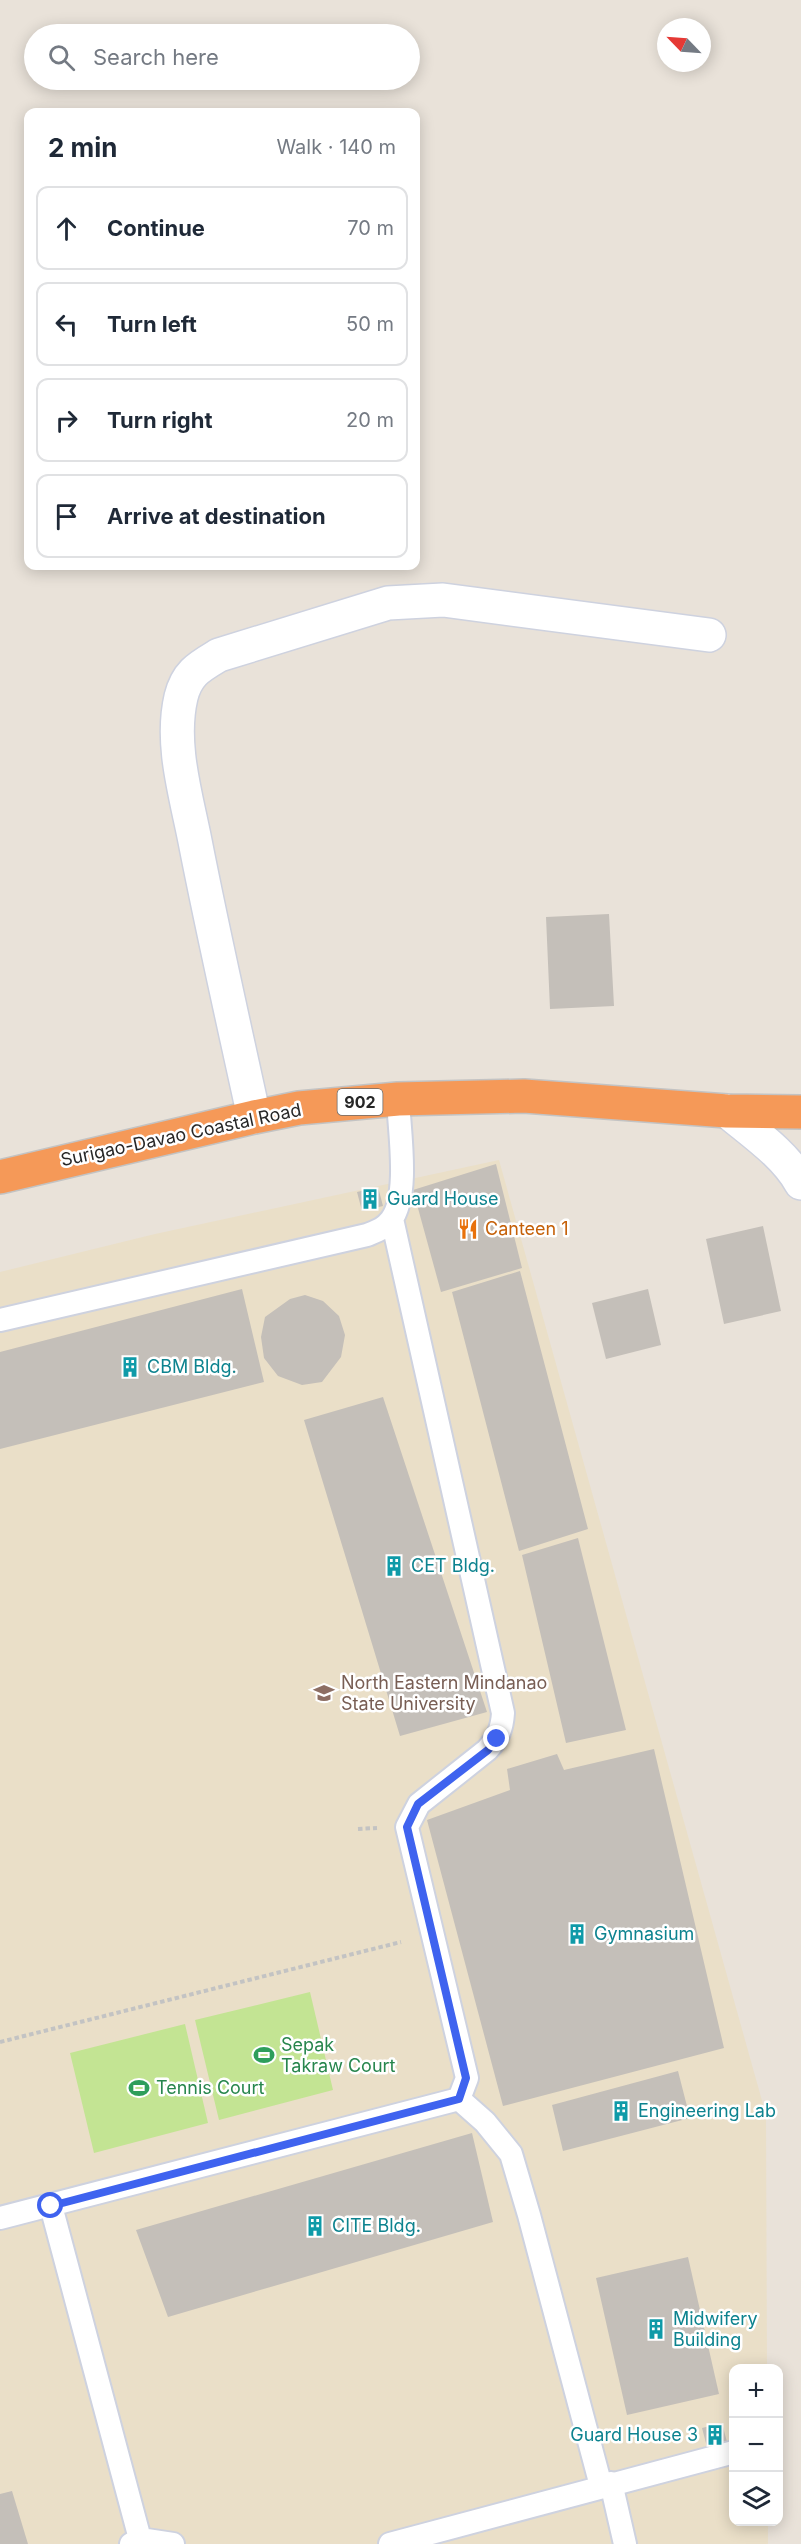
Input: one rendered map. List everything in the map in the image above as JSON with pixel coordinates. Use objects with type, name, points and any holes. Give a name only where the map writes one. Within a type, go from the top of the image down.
[{"type":"highway","name":"Surigao-Davao Coastal Road","points":[[0,1177],[299,1108],[398,1099],[524,1096],[727,1111],[801,1112]]},
{"type":"street","points":[[254,1117],[205,894],[181,767],[177,726],[181,695],[194,669],[219,656],[388,603],[443,600],[709,635]]},
{"type":"street","points":[[727,1111],[769,1146],[801,1183]]},
{"type":"lane","points":[[0,1320],[367,1235],[382,1229],[392,1219],[399,1202],[401,1182],[398,1099]]},
{"type":"lane","points":[[392,1219],[504,1713],[497,1739],[488,1750],[418,1804],[407,1827],[466,2078],[459,2099]]},
{"type":"lane","points":[[0,2218],[459,2099]]},
{"type":"lane","points":[[459,2099],[485,2122],[511,2154],[625,2544]]},
{"type":"lane","points":[[51,2206],[136,2542],[173,2544]]},
{"type":"lane","points":[[390,2544],[729,2453]]},
{"type":"path","points":[[358,1829],[407,1827]]},
{"type":"path","points":[[0,2042],[432,1934]]},
{"type":"shaded area","name":"North Eastern Mindanao State University","points":[[499,1160],[766,2115],[767,2364],[729,2364],[729,2526],[768,2526],[768,2544],[0,2544],[0,1272],[155,1234]]},
{"type":"green space","name":"Sepak Takraw Court","points":[[310,1992],[333,2090],[219,2120],[195,2020]]},
{"type":"green space","name":"Tennis Court","points":[[185,2024],[208,2123],[94,2153],[70,2053]]},
{"type":"building","points":[[609,914],[614,1006],[550,1009],[546,917]]},
{"type":"building","name":"Canteen 1","points":[[496,1164],[522,1268],[441,1292],[413,1190]]},
{"type":"building","name":"Guard House","points":[[378,1187],[383,1206],[362,1211],[357,1192]]},
{"type":"building","points":[[763,1226],[781,1311],[724,1324],[706,1239]]},
{"type":"building","points":[[520,1271],[588,1529],[519,1551],[452,1292]]},
{"type":"building","name":"CBM Bldg.","points":[[242,1289],[264,1382],[0,1449],[0,1352]]},
{"type":"building","points":[[648,1289],[661,1345],[606,1359],[592,1303]]},
{"type":"building","points":[[305,1295],[323,1301],[339,1316],[345,1335],[341,1357],[322,1382],[302,1385],[278,1376],[264,1358],[261,1337],[265,1317],[290,1299]]},
{"type":"building","name":"CET Bldg.","points":[[383,1397],[487,1712],[400,1736],[304,1420]]},
{"type":"building","points":[[578,1538],[626,1730],[566,1743],[522,1555]]},
{"type":"building","name":"Gymnasium","points":[[654,1749],[724,2048],[503,2106],[427,1820],[510,1790],[507,1769],[557,1754],[564,1770]]},
{"type":"building","name":"Engineering Lab","points":[[678,2071],[690,2118],[563,2151],[552,2105]]},
{"type":"building","name":"CITE Bldg.","points":[[472,2133],[493,2222],[168,2317],[136,2230]]},
{"type":"building","name":"Midwifery Building","points":[[688,2257],[719,2394],[627,2415],[596,2278]]},
{"type":"building","name":"Guard House 3","points":[[722,2423],[727,2442],[707,2447],[702,2428]]},
{"type":"building","points":[[12,2491],[28,2544],[0,2544],[0,2494]]},
{"type":"place","name":"Guard House","points":[[370,1199]]},
{"type":"place","name":"Canteen 1","points":[[468,1229]]},
{"type":"place","name":"CBM Bldg.","points":[[130,1367]]},
{"type":"place","name":"CET Bldg.","points":[[394,1566]]},
{"type":"place","name":"North Eastern Mindanao State University","points":[[324,1693]]},
{"type":"place","name":"Gymnasium","points":[[577,1934]]},
{"type":"place","name":"Sepak Takraw Court","points":[[264,2055]]},
{"type":"place","name":"Tennis Court","points":[[139,2088]]},
{"type":"place","name":"Engineering Lab","points":[[621,2111]]},
{"type":"place","name":"CITE Bldg.","points":[[315,2226]]},
{"type":"place","name":"Midwifery Building","points":[[656,2329]]},
{"type":"place","name":"Guard House 3","points":[[715,2435]]},
{"type":"route","points":[[51,2206],[459,2099],[466,2078],[407,1827],[418,1804],[488,1750],[497,1739]]}]
